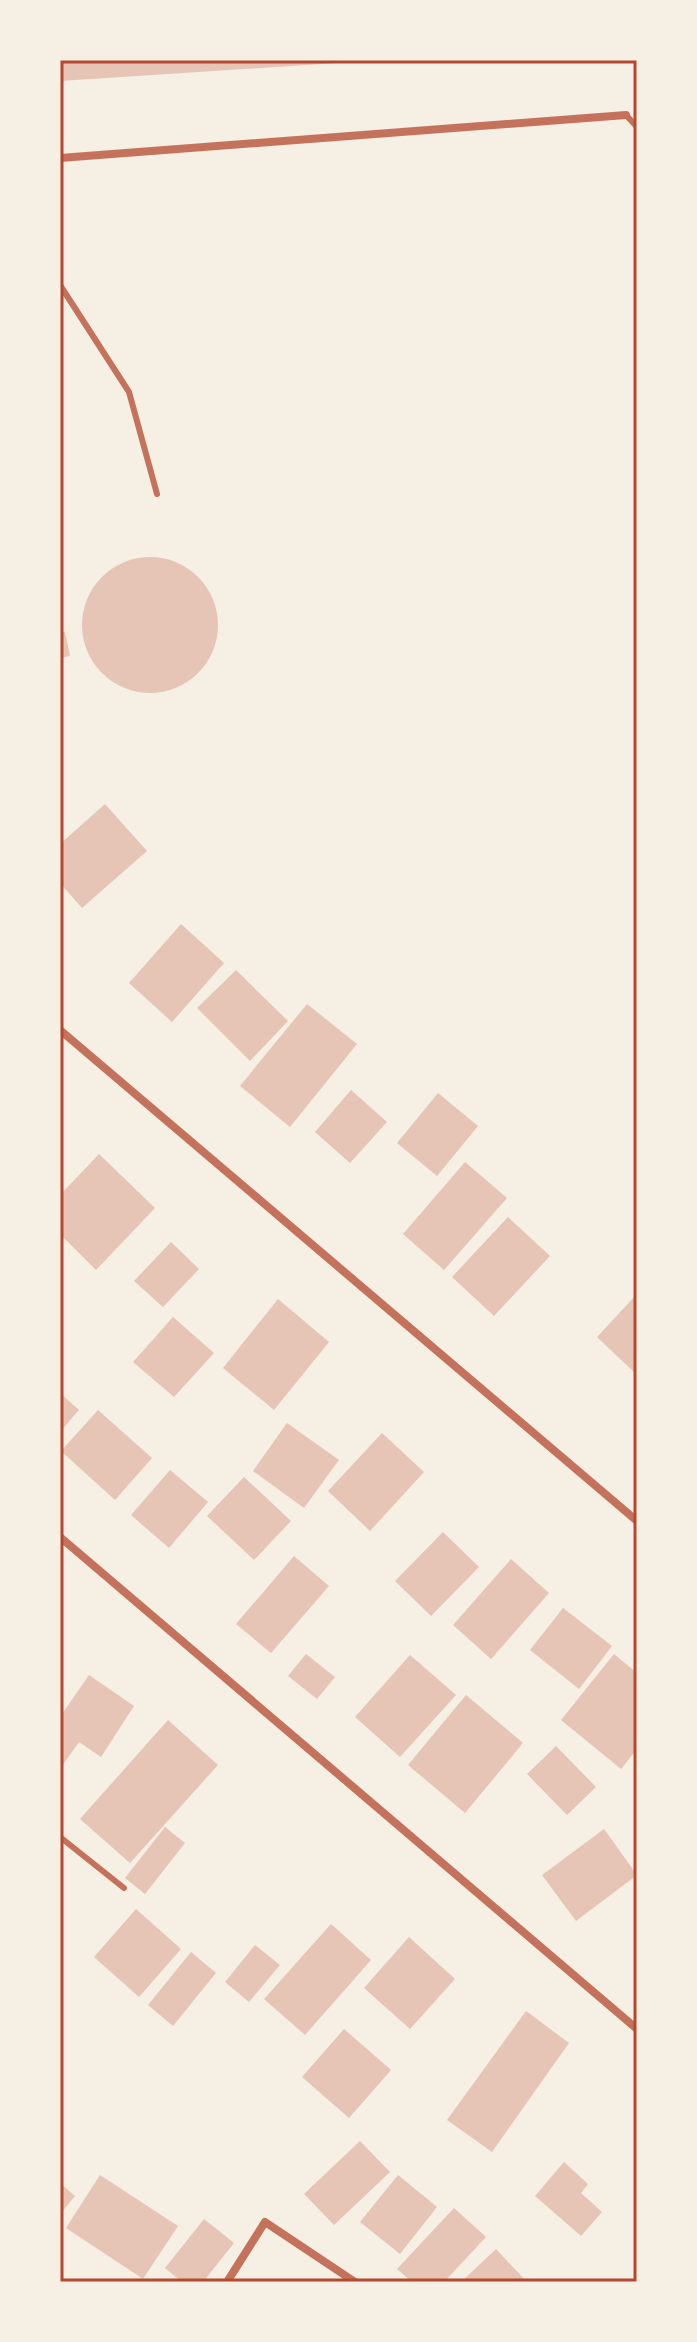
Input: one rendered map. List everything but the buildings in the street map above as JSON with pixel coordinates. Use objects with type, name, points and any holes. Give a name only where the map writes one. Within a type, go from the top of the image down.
[{"type":"street","points":[[60,158],[626,115]]},
{"type":"street","points":[[60,1030],[637,1521]]},
{"type":"street","points":[[60,1537],[637,2029]]},
{"type":"street","points":[[60,1553],[69,1544]]},
{"type":"street","points":[[227,2282],[265,2222],[355,2282]]},
{"type":"lane","points":[[626,115],[637,113]]},
{"type":"lane","points":[[626,115],[637,127]]},
{"type":"lane","points":[[60,285],[129,392],[157,494]]},
{"type":"lane","points":[[60,1837],[124,1888]]}]
